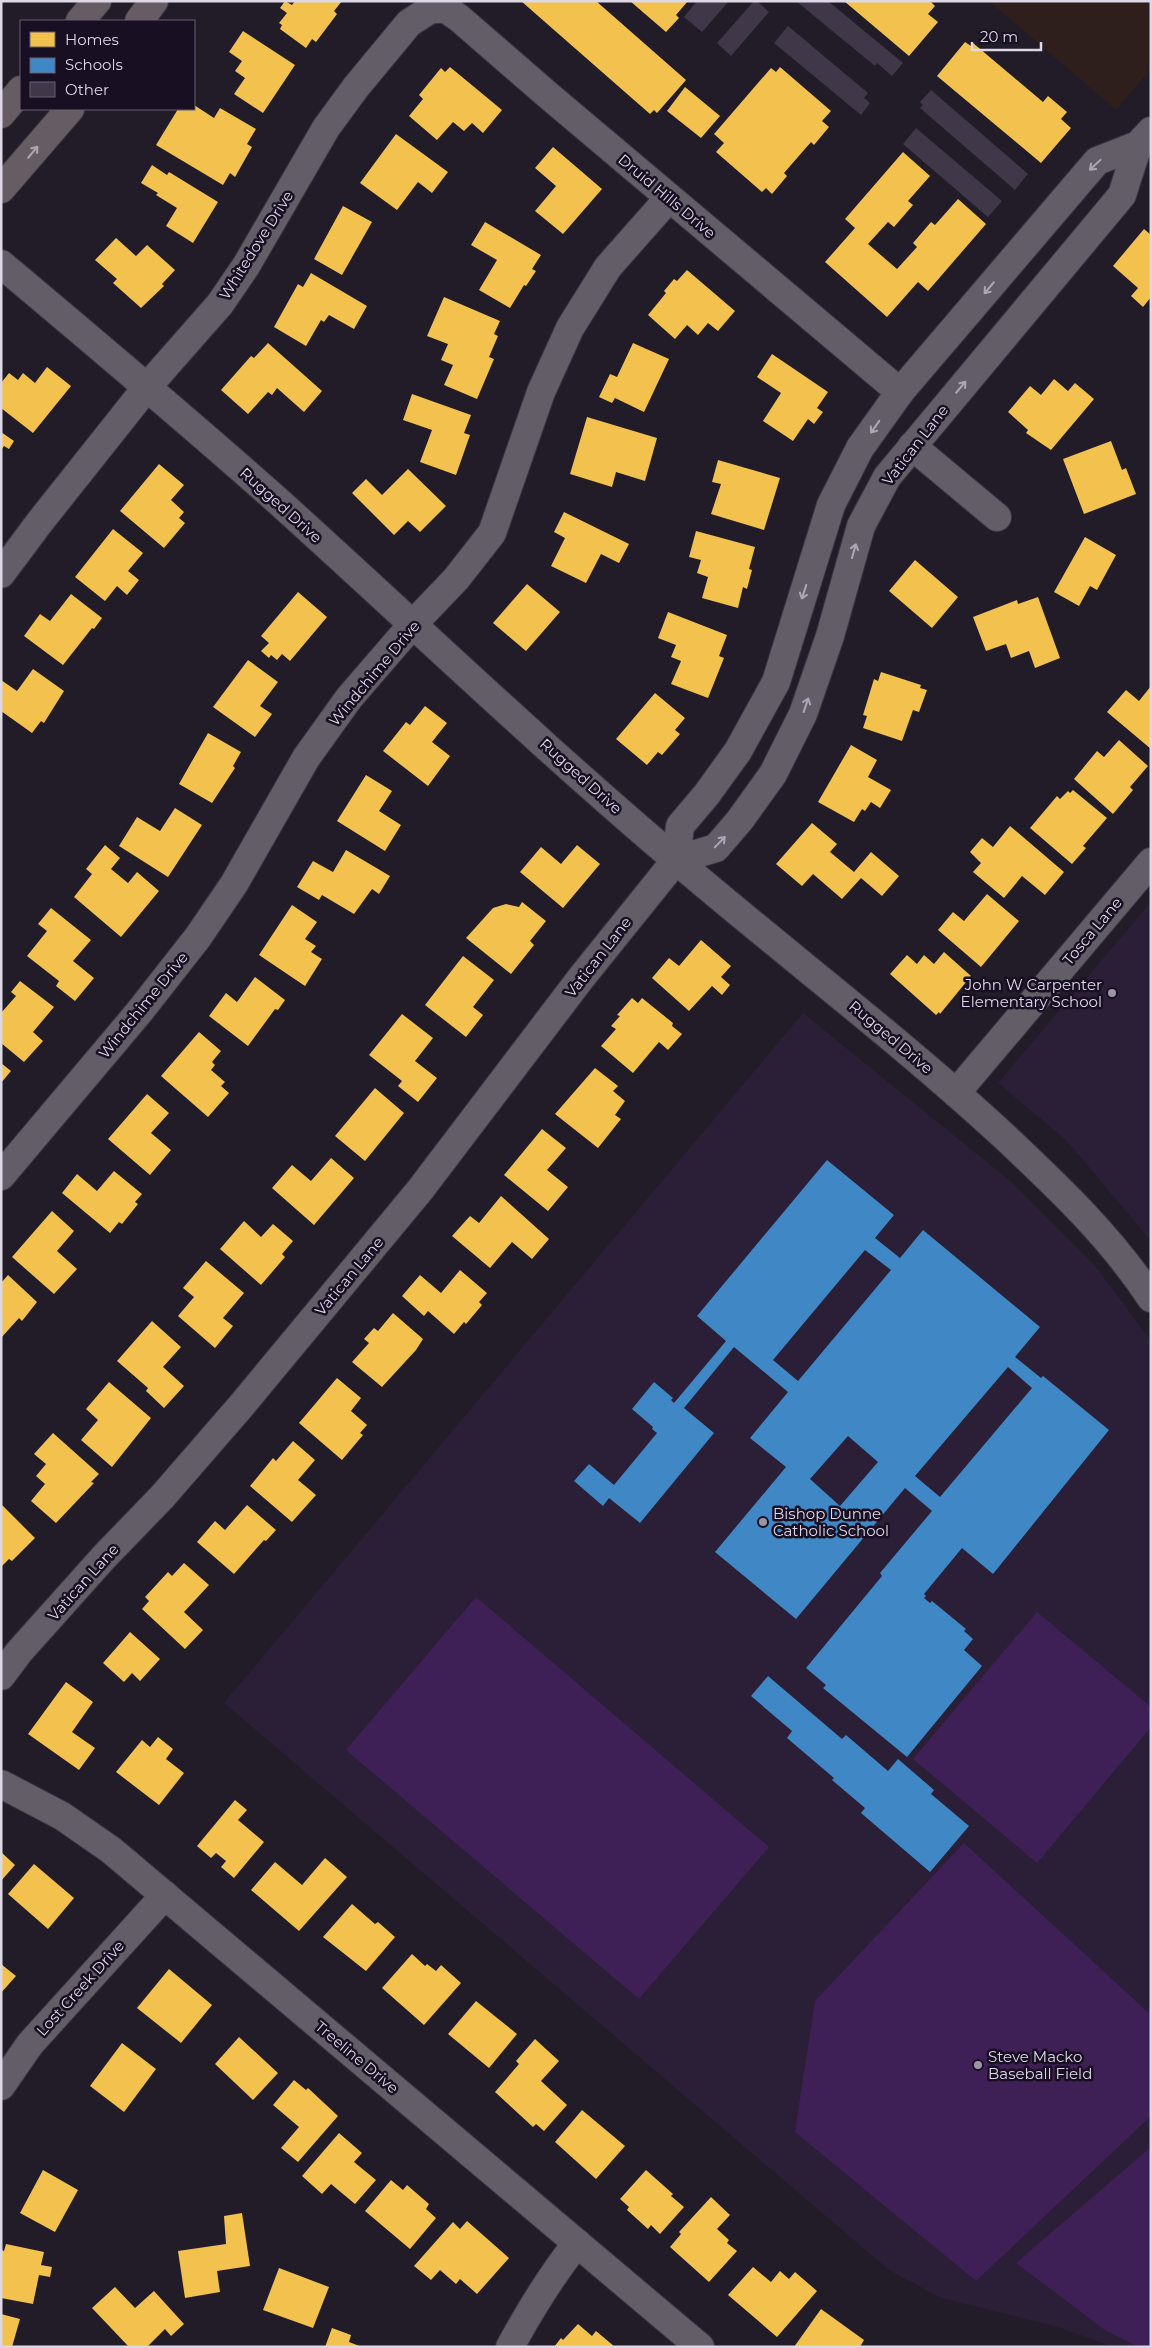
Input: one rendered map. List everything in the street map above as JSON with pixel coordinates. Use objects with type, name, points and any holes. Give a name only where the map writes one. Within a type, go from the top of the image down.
[{"type":"main road","points":[[81,20],[97,1]]},
{"type":"main road","points":[[140,20],[154,1]]},
{"type":"main road","points":[[1,114],[20,91]]},
{"type":"main road","points":[[1,189],[69,110]]},
{"type":"street","name":"Druid Hills Drive","points":[[431,9],[446,9],[459,18],[900,392]]},
{"type":"street","name":"Whitedove Drive","points":[[1,574],[147,387],[220,304],[246,266],[326,128],[356,87],[409,23],[431,9]]},
{"type":"street","name":"Vatican Lane","points":[[1,1676],[19,1652],[104,1557],[162,1497],[285,1354],[420,1190],[581,978],[676,860],[680,826],[708,794],[738,751],[776,682],[831,505],[860,448],[900,392],[1097,161],[1147,144]]},
{"type":"street","name":"Vatican Lane","points":[[676,860],[716,848],[740,820],[773,774],[803,714],[830,636],[862,526],[887,477],[1122,195],[1147,144]]},
{"type":"street","name":"Windchime Drive","points":[[1,1176],[140,1011],[198,937],[234,884],[312,751],[349,698],[412,625],[456,579],[492,533],[541,392],[570,328],[608,267],[669,198]]},
{"type":"street","name":"Rugged Drive","points":[[1,264],[147,387],[280,503],[412,625],[676,860],[956,1093],[1058,1186],[1135,1274],[1151,1298]]},
{"type":"street","points":[[900,392],[912,446],[997,517]]},
{"type":"street","name":"Tosca Lane","points":[[956,1093],[1151,862]]},
{"type":"street","name":"Treeline Drive","points":[[1,1784],[62,1816],[111,1850],[700,2347]]},
{"type":"street","name":"Lost Creek Drive","points":[[1,2086],[30,2044],[165,1895]]},
{"type":"street","points":[[510,2347],[553,2272],[577,2243]]},
{"type":"shaded area","points":[[989,1],[1151,1],[1151,69],[1116,110]]},
{"type":"shaded area","name":"John W Carpenter Elementary School","points":[[1151,902],[1151,1241],[1067,1141],[998,1083]]},
{"type":"shaded area","name":"Bishop Dunne Catholic School","points":[[803,1013],[1009,1180],[1096,1267],[1151,1341],[1151,2347],[1113,2347],[1061,2328],[941,2298],[889,2270],[224,1703]]},
{"type":"shaded area","points":[[476,1597],[769,1847],[639,1999],[346,1750]]},
{"type":"shaded area","points":[[1037,1612],[1151,1707],[1151,1727],[1037,1863],[913,1759]]},
{"type":"shaded area","name":"Steve Macko Baseball Field","points":[[964,1843],[1151,2015],[1151,2116],[976,2281],[795,2132],[815,2001]]},
{"type":"shaded area","points":[[1151,2147],[1151,2347],[1139,2347],[1105,2330],[1016,2263]]},
{"type":"building: Homes","points":[[285,1],[292,5],[295,1],[342,1],[334,11],[337,14],[316,42],[312,39],[306,48],[280,29],[282,25],[279,23],[287,13],[280,8]]},
{"type":"building: Homes","points":[[521,1],[596,1],[686,80],[657,113],[654,110],[650,114]]},
{"type":"building: Homes","points":[[630,1],[688,1],[676,15],[679,18],[666,32]]},
{"type":"building: Homes","points":[[844,1],[930,1],[935,6],[928,14],[938,22],[909,56]]},
{"type":"building: Homes","points":[[243,31],[295,65],[263,113],[234,94],[245,78],[235,71],[242,61],[229,52]]},
{"type":"building: Homes","points":[[965,42],[971,46],[973,43],[1043,102],[1048,96],[1067,112],[1061,119],[1071,128],[1041,163],[937,76]]},
{"type":"building: Homes","points":[[450,67],[502,110],[483,133],[472,123],[464,131],[453,122],[437,140],[409,116],[423,99],[419,95],[441,68],[445,72]]},
{"type":"building: Homes","points":[[780,67],[831,111],[822,121],[829,127],[814,145],[811,142],[784,173],[787,176],[772,194],[766,188],[762,192],[716,152],[724,143],[714,134],[771,68],[776,72]]},
{"type":"building: Homes","points":[[685,87],[720,116],[701,138],[667,111]]},
{"type":"building: Homes","points":[[195,106],[214,118],[220,108],[256,129],[247,144],[252,147],[235,177],[230,173],[223,185],[156,145],[177,110],[195,110]]},
{"type":"building: Homes","points":[[396,134],[448,172],[432,193],[418,182],[397,210],[360,183]]},
{"type":"building: Homes","points":[[553,147],[602,189],[563,234],[535,211],[556,186],[535,168]]},
{"type":"building: Homes","points":[[903,152],[930,176],[908,201],[913,205],[894,227],[888,222],[868,244],[897,269],[917,247],[913,243],[931,222],[935,225],[958,199],[986,224],[928,291],[918,282],[887,317],[825,262],[855,228],[845,219]]},
{"type":"building: Homes","points":[[152,165],[167,175],[169,172],[218,202],[193,243],[166,226],[177,208],[141,183]]},
{"type":"building: Homes","points":[[343,206],[372,222],[342,275],[314,259]]},
{"type":"building: Homes","points":[[485,222],[541,255],[532,269],[536,271],[526,286],[524,285],[510,308],[479,290],[497,260],[471,245]]},
{"type":"building: Homes","points":[[1144,229],[1151,235],[1151,297],[1143,307],[1131,296],[1138,288],[1113,266]]},
{"type":"building: Homes","points":[[116,238],[136,256],[147,245],[175,270],[162,284],[164,286],[141,308],[113,283],[117,279],[95,260]]},
{"type":"building: Homes","points":[[687,270],[735,311],[718,331],[708,323],[698,335],[687,325],[675,339],[648,315],[666,293],[664,291],[674,279],[677,281]]},
{"type":"building: Homes","points":[[311,273],[367,306],[354,329],[329,315],[324,322],[321,320],[306,346],[274,327],[298,284],[303,287]]},
{"type":"building: Homes","points":[[444,297],[500,321],[494,334],[498,336],[489,357],[494,359],[477,399],[444,385],[453,365],[441,360],[448,344],[427,336]]},
{"type":"building: Homes","points":[[268,343],[322,391],[304,412],[277,388],[272,395],[268,392],[248,414],[221,390],[251,356],[254,358]]},
{"type":"building: Homes","points":[[633,343],[669,359],[644,412],[615,398],[612,403],[599,397],[610,374],[617,377]]},
{"type":"building: Homes","points":[[772,354],[828,392],[817,408],[823,412],[814,424],[808,419],[793,441],[763,421],[781,393],[757,377]]},
{"type":"building: Homes","points":[[47,367],[71,386],[33,433],[1,408],[1,383],[9,373],[18,380],[23,373],[35,383]]},
{"type":"building: Homes","points":[[1054,379],[1068,391],[1075,383],[1094,399],[1051,450],[1026,433],[1028,430],[1008,412],[1030,386],[1041,395]]},
{"type":"building: Homes","points":[[412,394],[471,415],[464,433],[470,435],[456,475],[420,462],[432,430],[403,420]]},
{"type":"building: Homes","points":[[587,417],[657,438],[645,481],[616,472],[612,487],[570,474]]},
{"type":"building: Homes","points":[[1,432],[14,441],[9,449],[4,446],[1,450]]},
{"type":"building: Homes","points":[[1111,441],[1122,470],[1126,468],[1136,494],[1084,514],[1063,459]]},
{"type":"building: Homes","points":[[718,460],[780,478],[764,530],[711,514],[721,484],[712,482]]},
{"type":"building: Homes","points":[[159,464],[184,485],[171,500],[184,512],[179,518],[185,523],[164,548],[120,511]]},
{"type":"building: Homes","points":[[408,469],[446,506],[420,532],[408,521],[394,535],[352,493],[366,479],[382,495]]},
{"type":"building: Homes","points":[[564,512],[629,544],[619,563],[601,554],[586,583],[551,566],[565,538],[554,532]]},
{"type":"building: Homes","points":[[113,529],[143,553],[128,571],[139,580],[127,595],[117,586],[105,601],[75,577]]},
{"type":"building: Homes","points":[[696,531],[755,547],[749,569],[752,570],[747,589],[743,587],[738,608],[702,598],[708,577],[697,573],[701,560],[689,557]]},
{"type":"building: Homes","points":[[1085,537],[1116,555],[1097,590],[1090,586],[1079,606],[1054,592]]},
{"type":"building: Homes","points":[[915,560],[958,597],[932,628],[889,591]]},
{"type":"building: Homes","points":[[527,584],[560,612],[526,651],[493,623]]},
{"type":"building: Homes","points":[[298,592],[327,617],[290,661],[282,654],[277,660],[271,655],[269,658],[261,651],[269,643],[261,636]]},
{"type":"building: Homes","points":[[71,594],[102,618],[63,665],[24,636],[40,614],[50,621]]},
{"type":"building: Homes","points":[[1038,597],[1060,658],[1035,668],[1029,651],[1011,658],[1006,644],[986,651],[973,617],[1017,600],[1018,604]]},
{"type":"building: Homes","points":[[668,612],[727,635],[719,656],[724,658],[708,698],[671,684],[681,661],[671,657],[676,645],[658,638]]},
{"type":"building: Homes","points":[[248,660],[278,682],[260,706],[272,714],[255,737],[213,707]]},
{"type":"building: Homes","points":[[33,669],[64,691],[44,723],[41,721],[32,733],[1,711],[1,680],[17,691]]},
{"type":"building: Homes","points":[[881,672],[921,685],[920,688],[927,690],[919,712],[913,710],[902,741],[863,728],[867,716],[863,715],[874,679],[878,681]]},
{"type":"building: Homes","points":[[1151,686],[1151,749],[1107,712],[1126,690],[1139,701]]},
{"type":"building: Homes","points":[[655,693],[685,718],[675,730],[680,734],[662,755],[658,752],[647,765],[616,739]]},
{"type":"building: Homes","points":[[425,706],[447,723],[432,742],[450,756],[428,786],[383,751],[406,722],[410,725]]},
{"type":"building: Homes","points":[[208,733],[241,752],[233,766],[235,768],[212,803],[179,784]]},
{"type":"building: Homes","points":[[1119,740],[1148,766],[1130,787],[1133,790],[1113,814],[1074,779],[1097,751],[1104,757]]},
{"type":"building: Homes","points":[[851,745],[877,760],[868,777],[891,790],[880,808],[871,802],[865,811],[862,809],[854,822],[818,802]]},
{"type":"building: Homes","points":[[366,775],[392,791],[379,811],[401,825],[385,851],[337,821]]},
{"type":"building: Homes","points":[[1073,790],[1107,818],[1083,846],[1086,848],[1072,864],[1030,828],[1057,796],[1060,799],[1068,791],[1070,793]]},
{"type":"building: Homes","points":[[175,808],[202,825],[168,877],[119,846],[137,817],[160,831]]},
{"type":"building: Homes","points":[[812,823],[837,844],[830,852],[854,872],[871,852],[899,876],[882,896],[861,878],[842,899],[813,874],[802,886],[776,864]]},
{"type":"building: Homes","points":[[1010,826],[1064,872],[1045,895],[1022,876],[1004,898],[973,872],[981,863],[970,852],[982,838],[993,847]]},
{"type":"building: Homes","points":[[105,845],[120,858],[111,869],[128,883],[137,872],[159,891],[121,937],[74,897],[92,874],[86,869]]},
{"type":"building: Homes","points":[[577,845],[600,864],[563,908],[520,872],[541,847],[561,864]]},
{"type":"building: Homes","points":[[346,850],[390,876],[379,894],[372,889],[354,914],[322,895],[319,900],[297,887],[313,861],[333,872]]},
{"type":"building: Homes","points":[[987,894],[1019,921],[981,967],[938,930],[953,912],[964,921]]},
{"type":"building: Homes","points":[[522,902],[546,921],[530,941],[534,945],[511,974],[466,938],[493,908],[506,904],[519,907]]},
{"type":"building: Homes","points":[[292,905],[317,922],[305,939],[316,946],[311,952],[322,959],[305,986],[259,955]]},
{"type":"building: Homes","points":[[51,908],[91,940],[73,961],[94,978],[75,1001],[56,986],[59,981],[27,956],[47,931],[38,924]]},
{"type":"building: Homes","points":[[701,940],[731,966],[721,977],[730,985],[722,995],[712,986],[689,1011],[652,978],[669,958],[679,966]]},
{"type":"building: Homes","points":[[944,952],[971,976],[940,1014],[939,1012],[936,1015],[890,974],[907,955],[917,964],[924,955],[934,964]]},
{"type":"building: Homes","points":[[463,956],[494,980],[473,1007],[483,1015],[466,1037],[425,1005]]},
{"type":"building: Homes","points":[[255,977],[285,1000],[278,1010],[275,1009],[248,1046],[209,1016],[226,993],[237,1002]]},
{"type":"building: Homes","points":[[20,981],[54,1007],[33,1032],[43,1041],[24,1062],[1,1043],[1,1013],[16,996],[11,992]]},
{"type":"building: Homes","points":[[632,998],[638,1003],[642,998],[673,1023],[672,1026],[682,1034],[668,1050],[659,1042],[633,1073],[601,1046],[616,1029],[611,1026],[620,1016],[617,1015]]},
{"type":"building: Homes","points":[[402,1014],[433,1038],[415,1061],[437,1078],[418,1102],[398,1086],[402,1081],[369,1055]]},
{"type":"building: Homes","points":[[199,1032],[221,1051],[212,1062],[215,1065],[211,1070],[225,1082],[221,1086],[229,1093],[208,1117],[161,1076]]},
{"type":"building: Homes","points":[[1,1063],[11,1071],[1,1083]]},
{"type":"building: Homes","points":[[595,1068],[618,1086],[613,1091],[625,1101],[615,1115],[621,1119],[598,1148],[555,1114]]},
{"type":"building: Homes","points":[[375,1088],[404,1113],[365,1161],[335,1136]]},
{"type":"building: Homes","points":[[147,1094],[169,1113],[151,1133],[171,1150],[150,1175],[108,1139]]},
{"type":"building: Homes","points":[[542,1129],[566,1148],[547,1170],[568,1187],[548,1211],[504,1175]]},
{"type":"building: Homes","points":[[331,1158],[354,1178],[314,1225],[272,1188],[292,1165],[311,1181]]},
{"type":"building: Homes","points":[[114,1171],[142,1194],[135,1202],[138,1204],[122,1224],[119,1222],[110,1233],[62,1193],[77,1174],[97,1191]]},
{"type":"building: Homes","points":[[501,1196],[549,1239],[532,1259],[512,1242],[490,1268],[452,1236],[470,1216],[479,1223]]},
{"type":"building: Homes","points":[[52,1211],[74,1231],[57,1251],[77,1269],[54,1294],[12,1257]]},
{"type":"building: Homes","points":[[244,1221],[261,1237],[273,1224],[293,1241],[282,1254],[285,1257],[261,1285],[220,1249]]},
{"type":"building: Homes","points":[[206,1261],[244,1293],[223,1318],[233,1326],[215,1348],[178,1316],[194,1297],[183,1288]]},
{"type":"building: Homes","points":[[460,1270],[487,1293],[479,1302],[482,1305],[466,1324],[464,1322],[454,1334],[428,1311],[424,1316],[402,1296],[420,1275],[441,1293]]},
{"type":"building: Homes","points":[[8,1275],[37,1302],[22,1321],[19,1318],[1,1338],[1,1283]]},
{"type":"building: Homes","points":[[393,1313],[423,1339],[416,1350],[382,1387],[352,1362],[369,1343],[364,1339],[374,1328],[378,1331]]},
{"type":"building: Homes","points":[[152,1321],[181,1347],[163,1367],[184,1386],[164,1408],[146,1391],[148,1388],[117,1361]]},
{"type":"building: Homes","points":[[337,1378],[361,1398],[351,1411],[367,1425],[360,1433],[363,1435],[342,1460],[299,1423]]},
{"type":"building: Homes","points":[[109,1382],[151,1418],[112,1467],[81,1440],[98,1420],[86,1409]]},
{"type":"building: Homes","points":[[53,1433],[99,1474],[91,1482],[94,1483],[56,1523],[31,1501],[45,1484],[36,1476],[46,1464],[34,1454]]},
{"type":"building: Homes","points":[[293,1441],[315,1460],[298,1480],[316,1495],[292,1522],[250,1486],[273,1458],[276,1461]]},
{"type":"building: Homes","points":[[1,1504],[35,1538],[12,1561],[9,1559],[1,1567]]},
{"type":"building: Homes","points":[[247,1505],[276,1530],[266,1541],[264,1540],[234,1574],[197,1542],[215,1521],[225,1530]]},
{"type":"building: Homes","points":[[184,1563],[209,1585],[184,1612],[203,1630],[185,1649],[142,1609],[149,1601],[145,1597],[168,1572],[172,1576]]},
{"type":"building: Homes","points":[[130,1632],[160,1659],[140,1681],[132,1673],[124,1682],[103,1663]]},
{"type":"building: Homes","points":[[66,1682],[93,1702],[72,1732],[95,1748],[79,1770],[28,1734]]},
{"type":"building: Homes","points":[[158,1737],[173,1749],[166,1759],[184,1773],[159,1805],[116,1772],[142,1740],[150,1747]]},
{"type":"building: Homes","points":[[235,1800],[247,1810],[238,1820],[264,1842],[234,1878],[221,1867],[226,1861],[216,1853],[211,1858],[197,1846]]},
{"type":"building: Homes","points":[[1,1852],[15,1865],[1,1881]]},
{"type":"building: Homes","points":[[325,1858],[347,1877],[299,1931],[251,1890],[275,1862],[302,1885]]},
{"type":"building: Homes","points":[[34,1864],[74,1898],[48,1929],[8,1894]]},
{"type":"building: Homes","points":[[352,1904],[375,1924],[378,1922],[395,1937],[366,1971],[323,1937]]},
{"type":"building: Homes","points":[[412,1954],[425,1966],[427,1964],[436,1971],[441,1965],[461,1983],[424,2025],[382,1988]]},
{"type":"building: Homes","points":[[1,1964],[16,1976],[1,1993]]},
{"type":"building: Homes","points":[[169,1969],[212,2005],[181,2043],[137,2008]]},
{"type":"building: Homes","points":[[476,2001],[517,2034],[489,2068],[448,2034]]},
{"type":"building: Homes","points":[[239,2037],[278,2073],[253,2100],[215,2064]]},
{"type":"building: Homes","points":[[535,2039],[559,2061],[541,2081],[567,2105],[544,2131],[536,2124],[533,2127],[495,2092],[519,2064],[516,2061]]},
{"type":"building: Homes","points":[[122,2043],[156,2069],[124,2112],[90,2086]]},
{"type":"building: Homes","points":[[294,2080],[306,2090],[308,2088],[338,2116],[298,2162],[281,2148],[299,2127],[273,2105]]},
{"type":"building: Homes","points":[[582,2110],[625,2146],[596,2179],[555,2142]]},
{"type":"building: Homes","points":[[339,2133],[362,2153],[354,2162],[376,2180],[355,2204],[331,2184],[322,2194],[302,2176]]},
{"type":"building: Homes","points":[[43,2170],[78,2190],[55,2232],[20,2213]]},
{"type":"building: Homes","points":[[646,2170],[673,2194],[671,2196],[684,2207],[660,2234],[651,2225],[648,2229],[627,2210],[629,2207],[620,2199]]},
{"type":"building: Homes","points":[[391,2180],[403,2190],[407,2185],[429,2204],[426,2209],[436,2218],[410,2249],[365,2211]]},
{"type":"building: Homes","points":[[711,2197],[730,2215],[717,2229],[729,2240],[727,2243],[737,2251],[709,2282],[670,2247],[681,2234],[679,2232]]},
{"type":"building: Homes","points":[[242,2213],[250,2266],[217,2271],[220,2292],[185,2298],[178,2251],[226,2244],[224,2216]]},
{"type":"building: Homes","points":[[467,2221],[509,2258],[477,2294],[460,2279],[456,2284],[440,2270],[431,2280],[414,2266],[453,2222],[460,2229]]},
{"type":"building: Homes","points":[[6,2244],[44,2252],[41,2265],[52,2267],[50,2277],[39,2275],[33,2304],[1,2298],[1,2250],[4,2251]]},
{"type":"building: Homes","points":[[753,2267],[771,2282],[780,2271],[789,2279],[795,2272],[817,2291],[777,2337],[728,2295]]},
{"type":"building: Homes","points":[[279,2268],[329,2287],[313,2328],[263,2310]]},
{"type":"building: Homes","points":[[115,2287],[135,2308],[154,2291],[184,2324],[171,2336],[165,2329],[147,2347],[129,2347],[92,2308]]},
{"type":"building: Homes","points":[[821,2309],[864,2340],[860,2347],[794,2347]]},
{"type":"building: Homes","points":[[1,2314],[20,2319],[12,2347],[1,2347]]},
{"type":"building: Homes","points":[[578,2324],[592,2336],[596,2331],[615,2347],[554,2347],[561,2338],[563,2340]]},
{"type":"building: Homes","points":[[332,2328],[351,2335],[349,2342],[362,2347],[325,2347]]},
{"type":"building: Schools","points":[[827,1160],[894,1215],[875,1238],[900,1258],[923,1230],[1040,1327],[1015,1357],[1041,1378],[1043,1376],[1109,1430],[993,1574],[962,1548],[924,1594],[926,1596],[924,1598],[930,1603],[932,1601],[966,1629],[964,1631],[973,1639],[964,1650],[982,1666],[907,1757],[823,1688],[826,1685],[806,1668],[882,1576],[880,1573],[932,1511],[905,1488],[796,1619],[715,1552],[786,1467],[750,1438],[788,1392],[734,1347],[684,1408],[714,1433],[640,1523],[609,1498],[603,1506],[574,1481],[589,1464],[614,1485],[657,1433],[652,1429],[653,1427],[632,1409],[654,1382],[673,1398],[671,1400],[674,1403],[726,1341],[697,1316]],"holes":[[[865,1250],[891,1270],[798,1381],[773,1360]],[[1008,1367],[1032,1388],[940,1497],[915,1476]],[[848,1436],[878,1462],[840,1506],[810,1479]]]},
{"type":"building: Schools","points":[[768,1676],[842,1739],[846,1735],[888,1771],[898,1759],[934,1790],[931,1794],[969,1826],[930,1872],[861,1813],[865,1808],[832,1780],[834,1778],[787,1738],[792,1731],[751,1696]]},
{"type":"building: Other","points":[[697,1],[729,1],[702,32],[684,17]]},
{"type":"building: Other","points":[[754,1],[757,1],[769,12],[731,56],[717,43]]},
{"type":"building: Other","points":[[796,1],[828,1],[903,63],[892,76],[877,63],[875,66]]},
{"type":"building: Other","points":[[788,26],[868,93],[864,98],[870,103],[861,115],[774,43]]},
{"type":"building: Other","points":[[931,90],[1028,174],[1015,190],[920,108],[923,105],[920,102]]},
{"type":"building: Other","points":[[916,128],[1002,201],[988,217],[903,144]]},
{"type":"place","name":"John W Carpenter Elementary School","points":[[1112,993]]},
{"type":"place","name":"Bishop Dunne Catholic School","points":[[763,1522]]},
{"type":"place","name":"Steve Macko Baseball Field","points":[[978,2065]]}]
